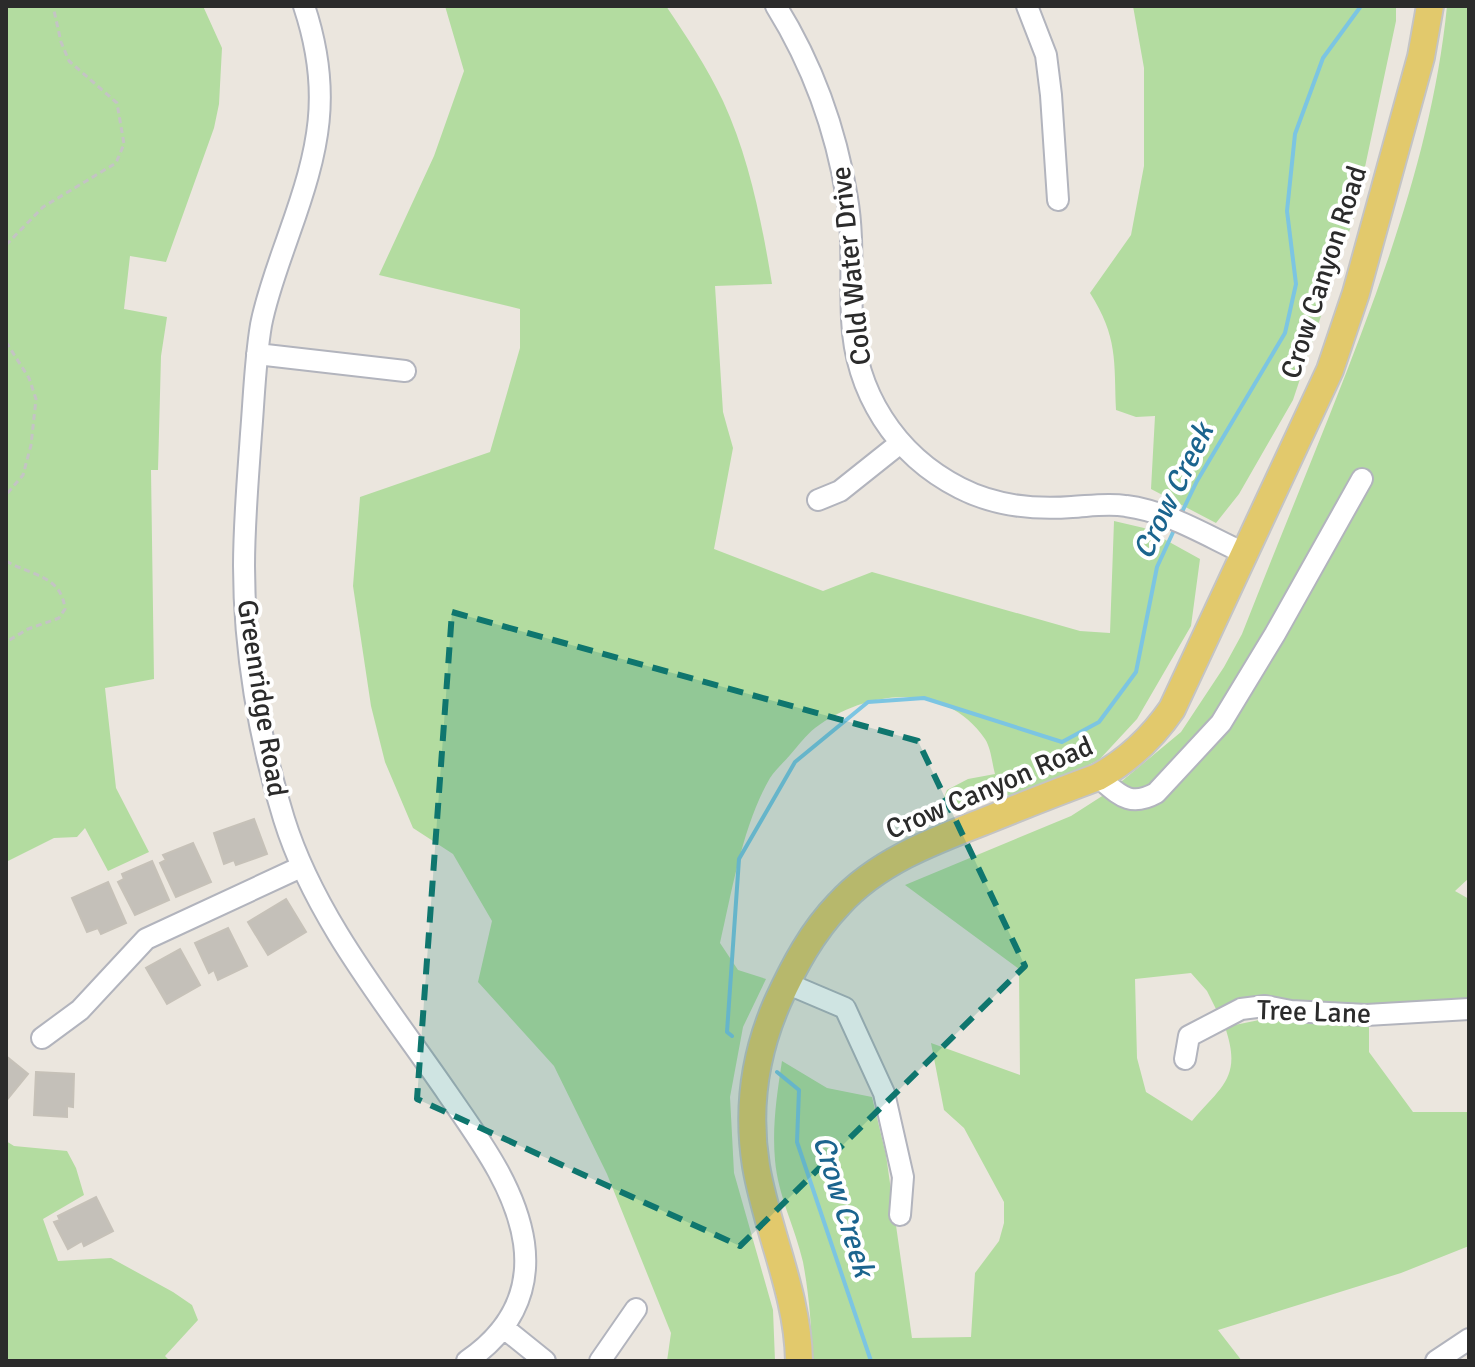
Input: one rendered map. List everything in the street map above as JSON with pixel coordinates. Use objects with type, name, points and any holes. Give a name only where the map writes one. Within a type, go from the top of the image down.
[{"type":"main road","name":"Crow Canyon Road","points":[[799,1361],[786,1278],[756,1167],[752,1122],[755,1069],[771,1017],[786,983],[810,939],[840,902],[903,856],[1098,777],[1122,764],[1157,731],[1172,709],[1330,370],[1356,293],[1421,57],[1430,6]]},
{"type":"street","name":"Greenridge Road","points":[[304,6],[315,38],[322,92],[318,136],[270,292],[257,354],[244,566],[249,645],[267,756],[301,867],[346,944],[486,1150],[513,1203],[524,1243],[521,1295],[504,1328],[488,1347],[467,1361]]},
{"type":"street","name":"Cold Water Drive","points":[[776,6],[807,61],[837,147],[852,242],[855,349],[861,378],[878,413],[899,444],[946,480],[988,500],[1027,507],[1127,506],[1168,518],[1244,553]]},
{"type":"street","points":[[1027,6],[1046,55],[1058,200]]},
{"type":"street","points":[[257,354],[405,371]]},
{"type":"street","points":[[818,500],[840,491],[899,444]]},
{"type":"street","points":[[1098,777],[1128,799],[1143,800],[1156,793],[1221,723],[1362,479]]},
{"type":"street","points":[[42,1038],[80,1010],[146,939],[301,867]]},
{"type":"street","points":[[786,983],[845,1008],[884,1093],[903,1177],[900,1215]]},
{"type":"street","name":"Tree Lane","points":[[1185,1059],[1189,1036],[1241,1009],[1265,1006],[1291,1011],[1366,1015],[1469,1009]]},
{"type":"street","points":[[600,1361],[636,1309]]},
{"type":"street","points":[[504,1328],[545,1361]]},
{"type":"street","points":[[1436,1361],[1469,1339]]},
{"type":"path","points":[[6,245],[43,207],[116,163],[124,144],[117,103],[69,61],[53,6]]},
{"type":"path","points":[[6,342],[29,378],[36,399],[31,445],[23,475],[6,495]]},
{"type":"path","points":[[6,561],[53,582],[63,596],[65,609],[59,618],[28,629],[6,642]]},
{"type":"highlighted area","points":[[452,612],[918,741],[1025,966],[740,1246],[417,1099]]},
{"type":"green space","points":[[6,6],[203,6],[222,48],[219,104],[214,128],[166,262],[130,256],[124,309],[167,317],[161,356],[158,470],[151,470],[154,679],[105,688],[116,788],[149,852],[108,871],[85,828],[77,837],[54,838],[6,862]]},
{"type":"green space","points":[[445,6],[666,6],[717,88],[747,167],[772,284],[715,286],[723,412],[733,448],[714,549],[823,591],[872,572],[1080,631],[1110,633],[1114,521],[1144,528],[1200,559],[1191,626],[1137,719],[1099,760],[1066,776],[1011,795],[939,810],[947,790],[968,779],[995,774],[989,747],[968,720],[948,707],[904,697],[858,705],[836,715],[808,734],[770,778],[745,837],[720,943],[738,970],[766,979],[743,1027],[730,1097],[734,1173],[773,1310],[775,1361],[667,1361],[671,1333],[607,1174],[554,1066],[478,982],[492,921],[453,854],[413,828],[385,762],[371,706],[353,586],[360,497],[490,452],[520,348],[520,309],[379,275],[434,156],[464,71]]},
{"type":"green space","points":[[1133,6],[1396,6],[1396,21],[1355,214],[1293,400],[1239,494],[1216,523],[1151,489],[1155,416],[1136,417],[1116,410],[1110,336],[1090,293],[1131,235],[1144,166],[1144,68]]},
{"type":"green space","points":[[1447,6],[1469,6],[1469,878],[1455,891],[1469,899],[1469,1002],[1424,1010],[1250,997],[1217,1011],[1207,991],[1191,973],[1135,979],[1137,1058],[1146,1092],[1192,1121],[1221,1089],[1230,1069],[1230,1044],[1225,1027],[1269,1018],[1337,1025],[1369,1023],[1369,1052],[1413,1112],[1469,1112],[1469,1246],[1401,1273],[1218,1330],[1242,1361],[812,1361],[810,1312],[803,1262],[775,1160],[775,1122],[782,1061],[827,1088],[872,1097],[886,1155],[912,1338],[971,1337],[975,1273],[999,1241],[1004,1223],[1004,1202],[964,1128],[944,1110],[931,1043],[1020,1075],[1019,969],[905,885],[1071,816],[1110,791],[1181,732],[1224,667],[1242,634],[1386,265],[1418,163],[1440,59]]},
{"type":"green space","points":[[6,1141],[14,1146],[67,1151],[76,1168],[84,1195],[43,1219],[58,1261],[111,1258],[192,1305],[198,1320],[165,1356],[170,1361],[6,1361]]},
{"type":"building","points":[[254,819],[267,854],[236,865],[234,860],[224,864],[214,833]]},
{"type":"building","points":[[193,843],[211,882],[176,897],[160,863],[166,860],[163,855]]},
{"type":"building","points":[[152,861],[169,900],[135,915],[118,882],[124,879],[122,874]]},
{"type":"building","points":[[108,882],[126,923],[101,934],[98,928],[87,932],[72,898]]},
{"type":"building","points":[[286,899],[306,932],[268,955],[248,922]]},
{"type":"building","points":[[228,928],[247,966],[218,980],[214,970],[209,973],[195,943]]},
{"type":"building","points":[[180,949],[200,985],[167,1004],[146,968]]},
{"type":"building","points":[[6,1056],[28,1074],[6,1101]]},
{"type":"building","points":[[36,1072],[74,1074],[73,1107],[67,1106],[67,1117],[34,1115]]},
{"type":"building","points":[[96,1197],[113,1231],[84,1246],[82,1241],[68,1249],[54,1222],[60,1220],[58,1216]]},
{"type":"waterway","name":"Crow Creek","points":[[1180,516],[1197,481],[1285,333],[1296,284],[1287,211],[1295,134],[1323,58],[1361,6]]},
{"type":"waterway","name":"Crow Creek","points":[[732,1036],[727,1032],[739,859],[795,762],[868,702],[924,698],[1062,742],[1099,722],[1136,672],[1157,567],[1175,528]]},
{"type":"waterway","name":"Crow Creek","points":[[777,1072],[799,1090],[797,1142],[871,1361]]}]
